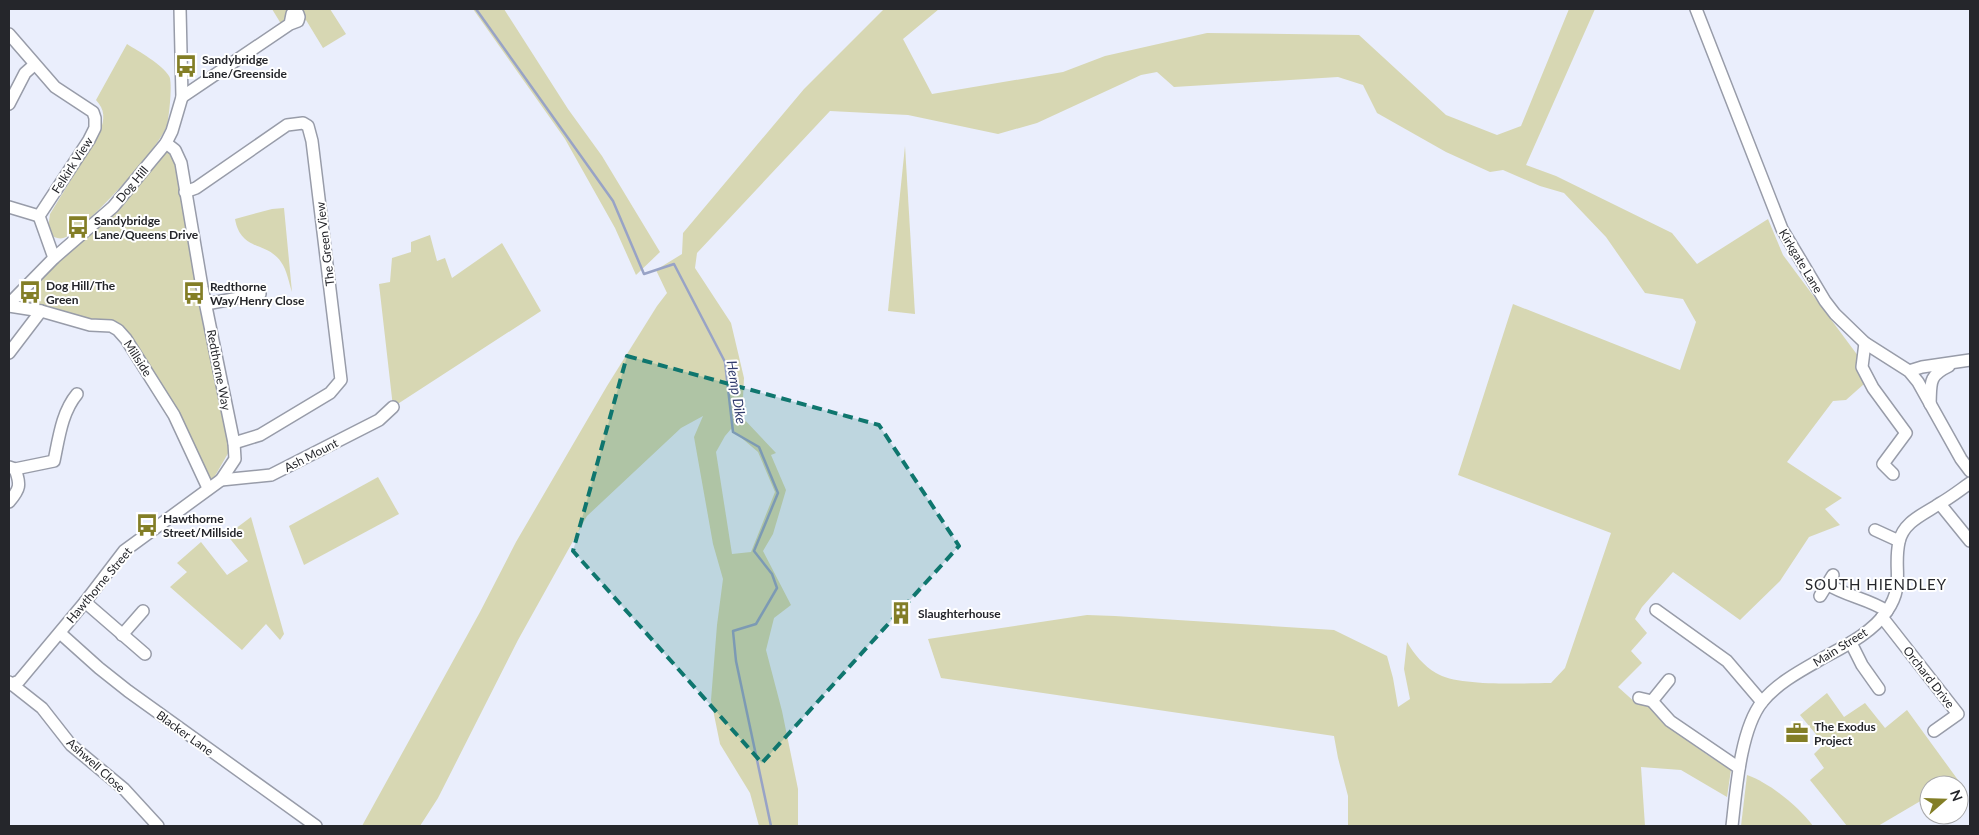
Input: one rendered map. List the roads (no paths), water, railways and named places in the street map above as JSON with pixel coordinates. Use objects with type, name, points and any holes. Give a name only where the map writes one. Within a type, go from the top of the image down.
[{"type":"street","name":"Dog Hill","points":[[9,305],[54,258],[112,207],[166,143],[172,131],[182,97],[180,9]]},
{"type":"street","name":"Kirkgate Lane","points":[[1696,9],[1782,229],[1825,301],[1865,343],[1910,371],[1961,459],[1970,471]]},
{"type":"street","points":[[182,97],[290,24]]},
{"type":"street","points":[[9,34],[34,65],[25,73],[9,104]]},
{"type":"street","name":"Felkirk View","points":[[34,65],[54,87],[89,108],[95,118],[95,128],[89,140],[39,216]]},
{"type":"street","name":"The Green View","points":[[185,192],[196,188],[287,125],[303,123],[308,126],[312,141],[342,380],[330,394],[260,435],[234,443]]},
{"type":"street","name":"Redthorne Way","points":[[166,143],[175,150],[179,157],[234,443],[235,459],[222,480]]},
{"type":"street","points":[[9,207],[39,216],[54,258]]},
{"type":"street","points":[[206,304],[260,294]]},
{"type":"street","name":"Millside","points":[[9,305],[41,311],[90,325],[111,326],[119,331],[174,415],[208,488]]},
{"type":"street","points":[[9,352],[41,311]]},
{"type":"street","points":[[1865,343],[1862,367],[1873,388],[1906,433],[1883,464],[1893,474]]},
{"type":"street","points":[[1910,371],[1922,367],[1970,360]]},
{"type":"street","points":[[1930,404],[1933,378],[1937,372],[1957,362]]},
{"type":"street","points":[[9,502],[18,492],[19,480],[12,468],[54,460],[64,418],[70,403],[77,394]]},
{"type":"street","name":"Ash Mount","points":[[222,480],[271,475],[379,420],[393,407]]},
{"type":"street","name":"Hawthorne Street","points":[[10,684],[19,681],[60,633],[124,551],[208,488],[222,480]]},
{"type":"street","points":[[1875,530],[1899,542],[1905,530],[1919,516],[1970,483]]},
{"type":"street","points":[[1940,504],[1970,541]]},
{"type":"street","name":"Main Street","points":[[1732,826],[1739,768],[1752,720],[1762,702],[1782,684],[1867,632],[1884,614],[1897,591],[1899,582],[1899,542]]},
{"type":"street","points":[[1820,596],[1830,580],[1846,595],[1877,604],[1884,614]]},
{"type":"street","points":[[85,602],[145,654]]},
{"type":"street","points":[[1656,610],[1727,661],[1762,702]]},
{"type":"street","points":[[122,635],[143,611]]},
{"type":"street","name":"Orchard Drive","points":[[1884,614],[1958,714],[1934,731]]},
{"type":"street","name":"Blacker Lane","points":[[60,633],[98,668],[127,691],[316,826]]},
{"type":"street","points":[[1851,643],[1862,665],[1879,689]]},
{"type":"street","points":[[1652,701],[1669,680]]},
{"type":"street","name":"Ashwell Close","points":[[10,684],[42,708],[71,744],[124,789],[158,826]]},
{"type":"street","points":[[1639,698],[1652,701],[1670,721],[1739,768]]},
{"type":"waterway","name":"Hemp Dike","points":[[476,9],[613,201],[644,274],[674,264],[725,362],[733,432],[759,447],[778,493],[754,551],[772,574],[777,588],[756,624],[733,631],[736,661],[771,826]]},
{"type":"place","name":"Sandybridge Lane/Greenside","points":[[186,66]]},
{"type":"place","name":"Sandybridge Lane/Queens Drive","points":[[78,227]]},
{"type":"place","name":"Dog Hill/The Green","points":[[30,292]]},
{"type":"place","name":"Redthorne Way/Henry Close","points":[[194,293]]},
{"type":"place","name":"Hawthorne Street/Millside","points":[[147,525]]},
{"type":"place","name":"Slaughterhouse","points":[[901,613]]},
{"type":"place","name":"The Exodus Project","points":[[1797,733]]},
{"type":"district","name":"SOUTH HIENDLEY","points":[[1876,584]]}]
